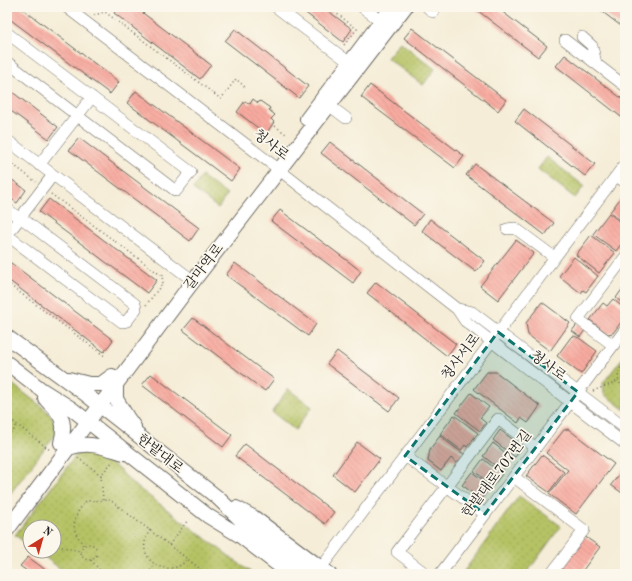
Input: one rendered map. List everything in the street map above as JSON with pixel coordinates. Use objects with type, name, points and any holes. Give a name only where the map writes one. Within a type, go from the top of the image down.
[{"type":"main road","name":"갈마역로","points":[[7,530],[85,419],[188,288],[392,7]]},
{"type":"main road","name":"갈마역로","points":[[114,381],[187,276],[276,168],[330,106],[405,7]]},
{"type":"main road","name":"한밭대로","points":[[7,337],[54,373],[97,403],[218,498],[246,525],[320,572]]},
{"type":"main road","name":"한밭대로","points":[[7,363],[131,454],[208,516],[239,535],[290,574]]},
{"type":"main road","points":[[54,373],[69,379],[89,384],[100,384],[114,381],[116,399],[140,438]]},
{"type":"main road","points":[[42,390],[46,399],[58,412],[61,418],[64,431],[64,450],[79,444],[89,444],[131,454]]},
{"type":"main road","name":"갈마역로","points":[[7,514],[64,450]]},
{"type":"main road","points":[[208,516],[231,540],[275,574]]},
{"type":"street","name":"청사로","points":[[66,7],[457,309],[465,321],[625,444]]},
{"type":"street","points":[[276,7],[350,63]]},
{"type":"street","points":[[362,7],[381,21]]},
{"type":"street","points":[[7,33],[191,172],[176,191],[7,62]]},
{"type":"street","points":[[582,37],[592,46],[596,64]]},
{"type":"street","points":[[565,40],[625,86]]},
{"type":"street","points":[[39,165],[92,97]]},
{"type":"street","points":[[330,106],[346,118]]},
{"type":"street","points":[[7,140],[187,276]]},
{"type":"street","name":"청사서로","points":[[320,572],[554,257],[621,179],[625,164]]},
{"type":"street","points":[[7,209],[20,218],[135,304],[136,310],[127,321],[122,322],[7,235],[20,218],[53,175]]},
{"type":"street","points":[[507,229],[516,228],[554,257]]},
{"type":"street","points":[[613,345],[578,319],[625,257]]},
{"type":"street","name":"청사로","points":[[457,309],[472,312],[625,428]]},
{"type":"street","name":"한밭대로707번길","points":[[440,574],[625,330]]},
{"type":"street","points":[[426,574],[397,552],[498,419],[536,448]]},
{"type":"street","points":[[405,456],[485,514]]},
{"type":"street","points":[[514,477],[584,530],[551,574]]},
{"type":"street","points":[[544,574],[580,526]]},
{"type":"path","points":[[328,7],[357,29],[344,45]]},
{"type":"path","points":[[92,16],[106,12],[221,99],[236,79],[245,86]]},
{"type":"path","points":[[275,126],[286,134]]},
{"type":"path","points":[[7,160],[39,184]]},
{"type":"path","points":[[48,191],[162,276],[164,283],[146,306]]},
{"type":"path","points":[[162,276],[167,270]]},
{"type":"path","points":[[7,283],[106,357]]},
{"type":"path","points":[[625,360],[619,368],[618,380],[625,389]]},
{"type":"path","points":[[593,391],[618,380]]},
{"type":"path","points":[[7,417],[64,450],[101,475]]},
{"type":"path","points":[[7,435],[14,430],[17,424]]},
{"type":"path","points":[[103,500],[101,475],[114,459]]},
{"type":"path","points":[[83,545],[74,527],[78,511],[86,501],[110,500],[207,574]]},
{"type":"path","points":[[169,545],[188,520]]},
{"type":"path","points":[[150,530],[145,539],[144,549],[148,560],[154,565],[166,570],[172,569],[182,565],[187,559]]},
{"type":"path","points":[[83,545],[91,544],[95,546],[97,554],[91,560]]},
{"type":"path","points":[[83,545],[80,551],[83,558],[91,560],[103,574]]},
{"type":"path","points":[[62,547],[80,551]]},
{"type":"path","points":[[148,574],[154,565]]},
{"type":"highlighted area","points":[[498,332],[578,392],[485,514],[405,456]]},
{"type":"green space","points":[[400,42],[435,69],[423,85],[387,58]]},
{"type":"green space","points":[[547,157],[584,186],[575,198],[538,169]]},
{"type":"green space","points":[[202,176],[227,195],[218,208],[193,189]]},
{"type":"green space","points":[[625,355],[625,410],[604,394],[603,383]]},
{"type":"green space","points":[[7,380],[45,409],[52,417],[57,432],[7,498]]},
{"type":"green space","points":[[288,389],[312,407],[295,430],[272,412]]},
{"type":"green space","points":[[89,449],[107,460],[133,484],[253,574],[67,574],[47,559],[62,559],[62,519],[27,519],[77,454],[82,450]]},
{"type":"green space","points":[[519,496],[561,526],[526,574],[462,574]]},
{"type":"green space","points":[[22,526],[22,540],[15,535]]},
{"type":"building","points":[[7,7],[20,7],[119,82],[110,94],[7,17]]},
{"type":"building","points":[[118,7],[135,7],[211,65],[200,79],[114,13]]},
{"type":"building","points":[[298,7],[323,7],[352,29],[343,42]]},
{"type":"building","points":[[473,7],[496,7],[547,46],[538,57]]},
{"type":"building","points":[[596,7],[623,7],[625,9],[625,29]]},
{"type":"building","points":[[412,28],[506,100],[498,111],[404,38]]},
{"type":"building","points":[[235,29],[308,86],[299,98],[225,41]]},
{"type":"building","points":[[565,55],[625,101],[625,120],[556,66]]},
{"type":"building","points":[[370,85],[464,156],[455,168],[361,97]]},
{"type":"building","points":[[7,88],[58,127],[49,139],[7,108]]},
{"type":"building","points":[[136,91],[240,169],[231,181],[127,103]]},
{"type":"building","points":[[253,99],[258,103],[260,101],[270,108],[269,110],[275,115],[271,119],[274,122],[266,134],[237,112],[245,101],[250,104]]},
{"type":"building","points":[[524,109],[595,164],[585,176],[515,121]]},
{"type":"building","points":[[79,138],[199,228],[190,241],[69,150]]},
{"type":"building","points":[[330,142],[423,214],[414,225],[321,153]]},
{"type":"building","points":[[475,164],[554,223],[545,235],[466,175]]},
{"type":"building","points":[[7,176],[26,190],[17,203],[7,196]]},
{"type":"building","points":[[622,196],[625,196],[625,224],[610,212]]},
{"type":"building","points":[[49,199],[157,280],[147,293],[39,212]]},
{"type":"building","points":[[280,210],[361,271],[353,283],[271,221]]},
{"type":"building","points":[[609,213],[625,226],[625,239],[616,251],[593,234]]},
{"type":"building","points":[[430,219],[485,261],[476,272],[422,231]]},
{"type":"building","points":[[591,235],[615,253],[599,273],[576,255]]},
{"type":"building","points":[[516,240],[534,253],[498,300],[480,286]]},
{"type":"building","points":[[574,257],[598,276],[586,292],[583,290],[581,293],[559,276]]},
{"type":"building","points":[[7,260],[113,340],[104,352],[7,279]]},
{"type":"building","points":[[235,263],[316,324],[308,336],[226,275]]},
{"type":"building","points":[[376,282],[456,344],[447,356],[367,293]]},
{"type":"building","points":[[625,285],[625,305],[616,298]]},
{"type":"building","points":[[613,299],[625,309],[625,317],[613,333],[608,334],[590,320],[603,303],[607,306]]},
{"type":"building","points":[[542,302],[570,323],[550,351],[528,335],[526,323]]},
{"type":"building","points":[[193,318],[274,379],[265,391],[183,330]]},
{"type":"building","points":[[578,323],[586,329],[580,337],[572,331]]},
{"type":"building","points":[[574,336],[597,351],[581,374],[557,356],[571,337]]},
{"type":"building","points":[[337,351],[399,398],[389,411],[327,364]]},
{"type":"building","points":[[487,372],[496,372],[540,406],[528,423],[521,418],[518,423],[474,389]]},
{"type":"building","points":[[151,374],[232,435],[223,447],[142,385]]},
{"type":"building","points":[[471,393],[489,407],[480,418],[486,423],[480,431],[456,413]]},
{"type":"building","points":[[454,415],[478,433],[467,447],[465,445],[461,450],[440,434]]},
{"type":"building","points":[[568,429],[614,464],[576,514],[549,494],[568,470],[546,453],[564,430]]},
{"type":"building","points":[[500,430],[523,447],[515,457],[493,440]]},
{"type":"building","points":[[440,436],[465,455],[458,464],[451,458],[441,471],[428,461],[430,449]]},
{"type":"building","points":[[357,442],[380,459],[355,492],[333,475]]},
{"type":"building","points":[[493,443],[512,458],[502,471],[483,456]]},
{"type":"building","points":[[245,444],[334,512],[325,524],[235,456]]},
{"type":"building","points":[[542,455],[564,472],[549,492],[526,476]]},
{"type":"building","points":[[483,459],[502,474],[493,486],[474,471]]},
{"type":"building","points":[[625,467],[625,495],[611,485]]},
{"type":"building","points":[[472,472],[491,486],[481,499],[462,485]]},
{"type":"building","points":[[584,536],[600,547],[580,574],[555,574]]},
{"type":"building","points":[[26,559],[31,559],[51,574],[31,574],[20,566]]}]
